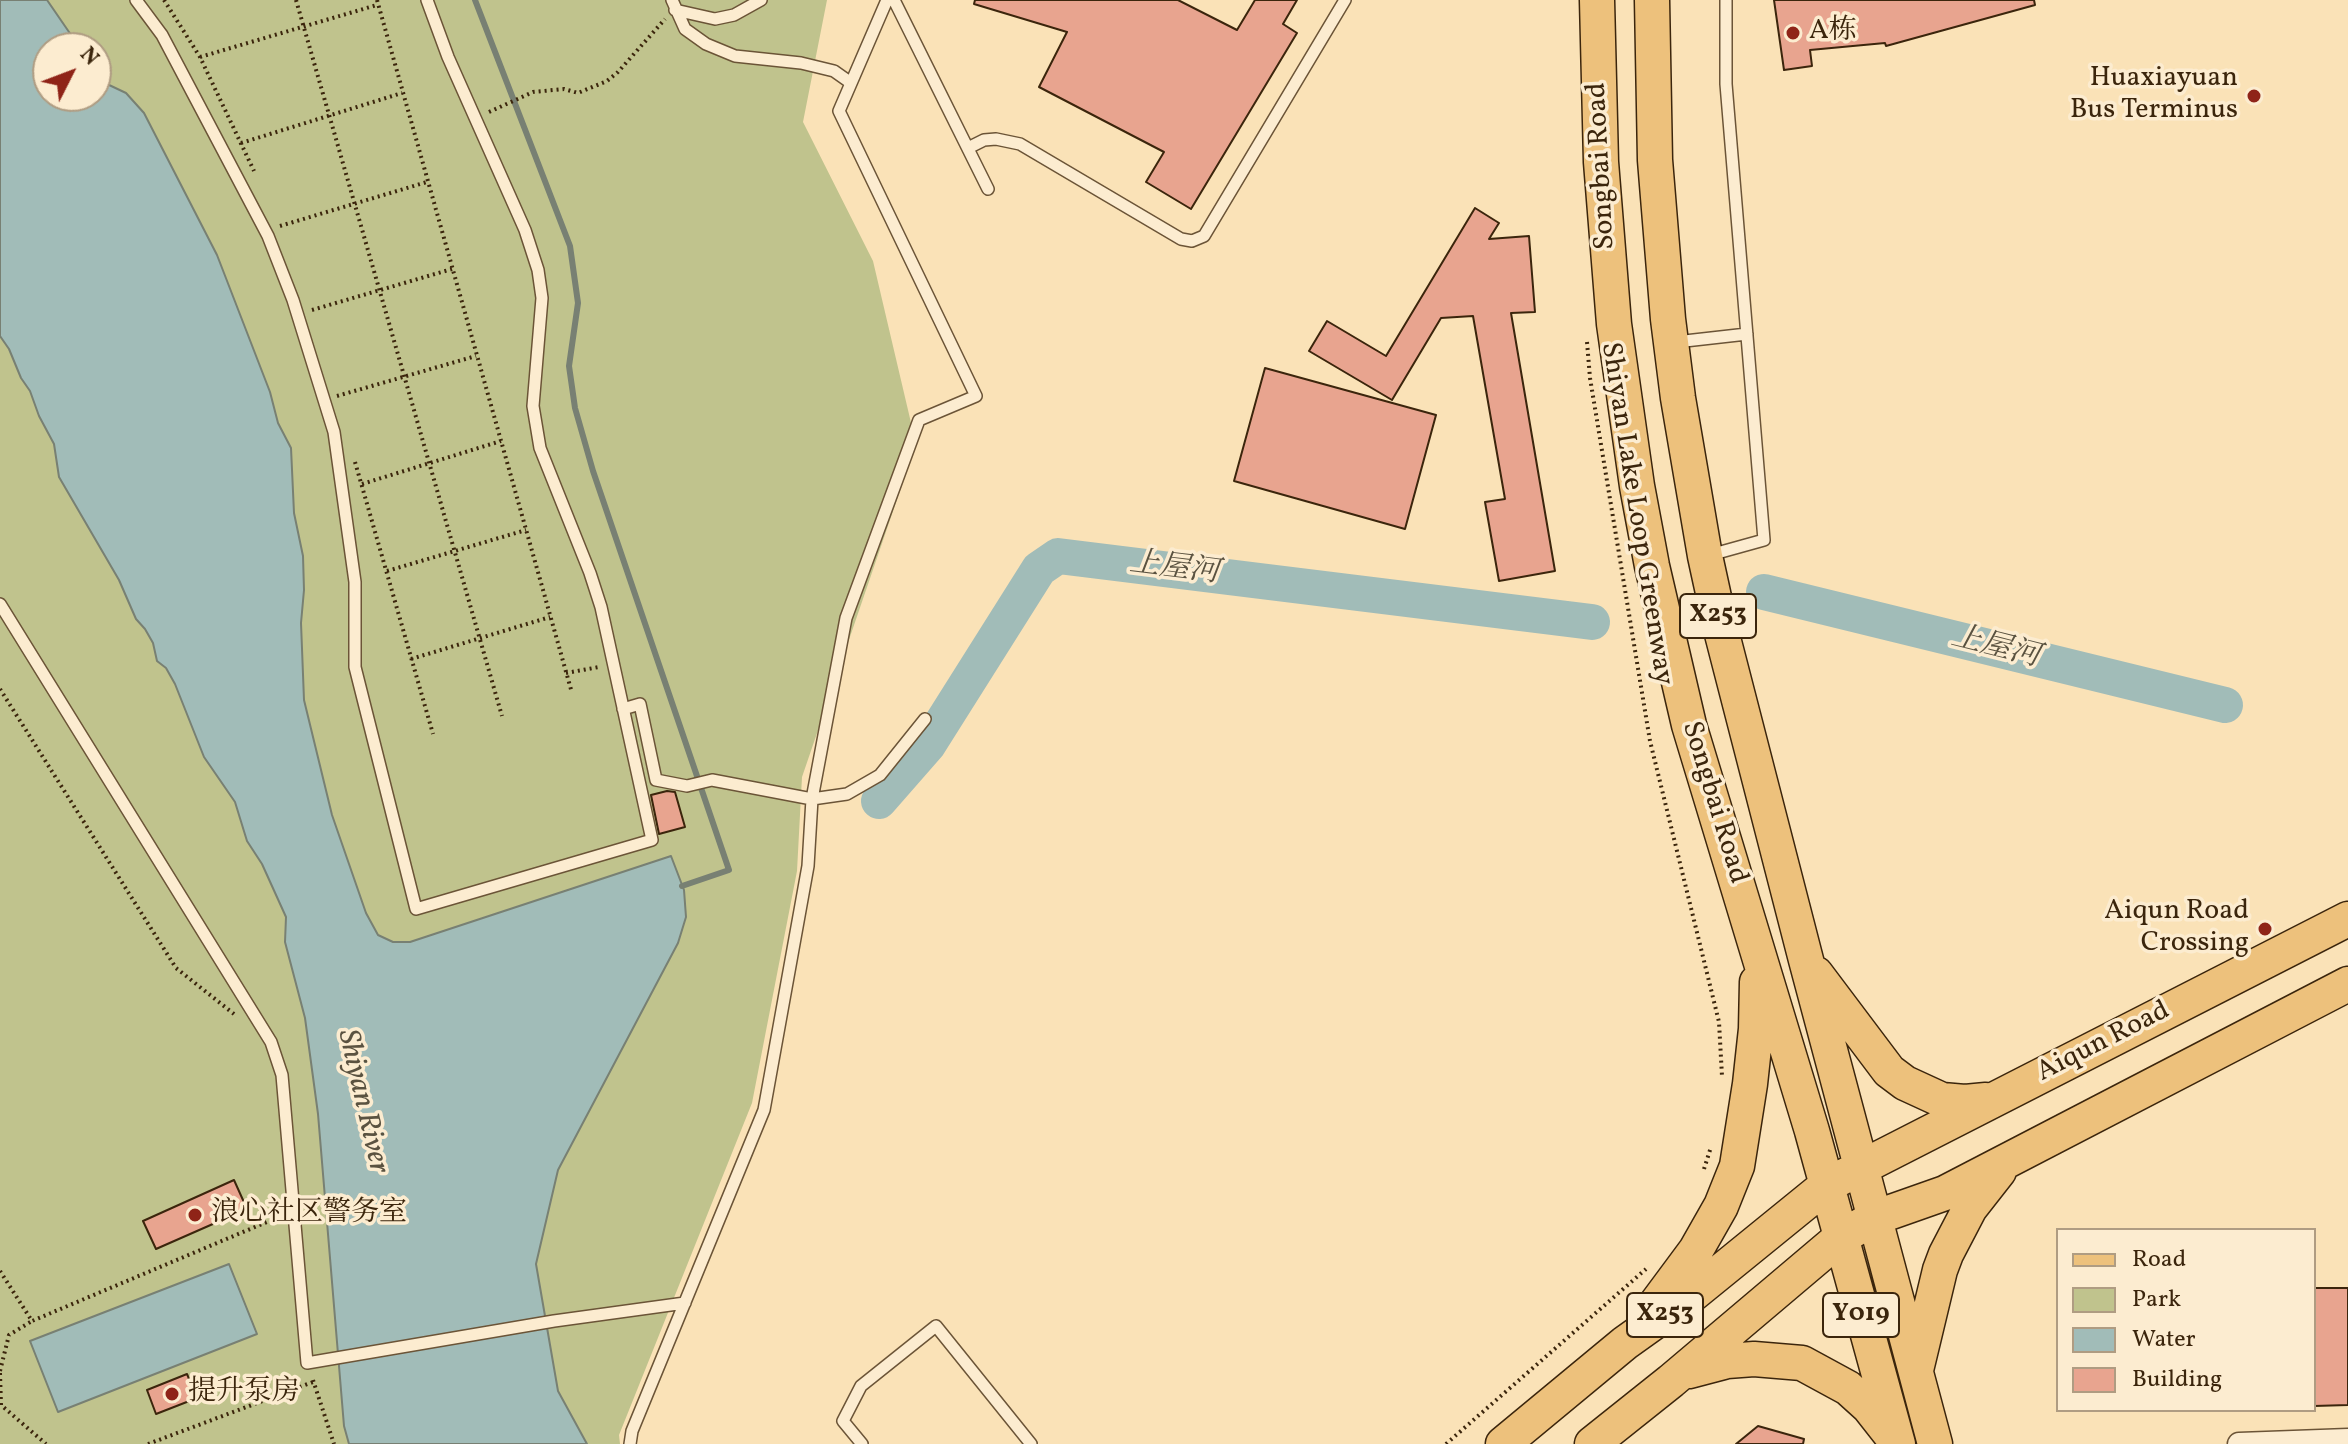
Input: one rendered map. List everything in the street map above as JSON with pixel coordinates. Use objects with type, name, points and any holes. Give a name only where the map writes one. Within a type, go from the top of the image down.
[{"type":"main road","name":"Songbai Road","points":[[1597,0],[1606,243],[1617,352],[1637,486],[1666,633],[1689,725],[1827,1185]]},
{"type":"main road","name":"Songbai Road","points":[[1652,0],[1655,160],[1671,343],[1705,556],[1722,634],[1874,1218]]},
{"type":"main road","name":"Aiqun Road","points":[[1827,1185],[2348,919]]},
{"type":"main road","points":[[1625,1343],[1696,1250],[1721,1206],[1737,1166],[1745,1126],[1756,1029],[1754,938]]},
{"type":"main road","points":[[1806,960],[1889,1071],[1905,1083],[1942,1100],[1965,1102],[1998,1097]]},
{"type":"main road","points":[[1874,1218],[1945,1193],[2348,984]]},
{"type":"main road","points":[[1915,1374],[1940,1270],[1954,1237],[1980,1193],[2013,1158]]},
{"type":"main road","name":"Y019","points":[[1827,1185],[1897,1444]]},
{"type":"main road","name":"X253","points":[[1503,1444],[1625,1343],[1688,1298],[1827,1185]]},
{"type":"main road","name":"Y019","points":[[1874,1218],[1935,1444]]},
{"type":"main road","name":"X253","points":[[1592,1444],[1840,1238],[1874,1218]]},
{"type":"main road","points":[[1671,1381],[1690,1371],[1727,1361],[1777,1359],[1802,1363],[1848,1388],[1887,1427],[1897,1444]]},
{"type":"street","points":[[2239,1444],[2348,1440]]},
{"type":"lane","points":[[136,0],[162,35],[268,236],[293,300],[334,432],[355,582],[355,667],[416,909],[652,840],[601,607],[540,448],[533,406],[542,298],[538,270],[525,230],[448,57],[427,0]]},
{"type":"lane","points":[[673,5],[715,19],[734,15],[761,0]]},
{"type":"lane","points":[[630,1444],[632,1431],[764,1110],[808,866],[812,799],[846,618],[919,420],[976,396],[839,111],[887,0]]},
{"type":"lane","points":[[894,0],[988,189]]},
{"type":"lane","points":[[968,148],[984,140],[996,139],[1020,144],[1181,239],[1192,241],[1204,236],[1345,0]]},
{"type":"lane","points":[[1705,556],[1764,540],[1726,84],[1726,0]]},
{"type":"lane","points":[[673,5],[685,29],[706,44],[735,56],[801,63],[834,71],[851,83]]},
{"type":"lane","points":[[1671,343],[1747,334]]},
{"type":"lane","points":[[0,604],[271,1042],[282,1075],[307,1363],[554,1321],[685,1303]]},
{"type":"lane","points":[[623,709],[640,704],[656,780],[687,786],[712,780],[812,799],[847,794],[880,775],[925,719]]},
{"type":"lane","points":[[862,1444],[843,1421],[861,1386],[936,1326],[1031,1444]]},
{"type":"path","points":[[296,0],[502,716]]},
{"type":"path","points":[[200,57],[377,2],[572,693]]},
{"type":"path","points":[[475,118],[533,92],[564,89],[578,93],[607,81],[618,72],[673,5]]},
{"type":"path","points":[[241,143],[402,93]]},
{"type":"path","points":[[279,227],[427,182]]},
{"type":"path","points":[[312,310],[452,269]]},
{"type":"path","name":"Shiyan Lake Loop Greenway","points":[[1587,331],[1590,378],[1650,741],[1719,1022],[1721,1089]]},
{"type":"path","points":[[337,396],[476,356]]},
{"type":"path","points":[[362,484],[501,441]]},
{"type":"path","points":[[387,571],[526,530]]},
{"type":"path","points":[[411,659],[550,617]]},
{"type":"path","points":[[566,673],[613,664]]},
{"type":"path","points":[[0,689],[176,968],[235,1014]]},
{"type":"path","points":[[1701,1178],[1713,1139]]},
{"type":"path","points":[[46,1444],[1,1405],[0,1372],[9,1335],[32,1321],[295,1211]]},
{"type":"path","points":[[1446,1444],[1652,1262]]},
{"type":"path","points":[[0,1271],[32,1321]]},
{"type":"path","points":[[307,1363],[334,1444]]},
{"type":"path","points":[[148,1444],[313,1382]]},
{"type":"green space","points":[[0,0],[827,0],[803,122],[873,261],[916,444],[802,777],[797,871],[752,1103],[619,1435],[620,1444],[0,1444]]},
{"type":"water","name":"Shiyan River","points":[[0,0],[47,0],[69,32],[32,32],[32,112],[112,112],[112,86],[126,93],[144,113],[217,255],[270,392],[278,423],[291,448],[294,513],[303,556],[301,623],[304,700],[332,815],[366,913],[378,935],[393,942],[410,942],[671,856],[684,890],[686,917],[678,943],[558,1170],[536,1264],[558,1391],[587,1444],[349,1444],[344,1426],[318,1114],[305,1018],[285,942],[286,917],[262,864],[247,841],[235,802],[204,757],[175,684],[166,668],[157,661],[153,643],[136,619],[119,580],[59,477],[54,444],[0,336]]},
{"type":"water","points":[[229,1264],[257,1334],[58,1412],[30,1341]]},
{"type":"building","points":[[975,0],[1178,0],[1237,30],[1255,0],[1297,0],[1283,24],[1297,33],[1191,209],[1146,182],[1164,152],[1039,87],[1067,32],[974,4]]},
{"type":"building","points":[[1774,0],[2034,0],[2035,5],[1886,46],[1885,43],[1810,50],[1812,66],[1784,70]]},
{"type":"building","points":[[1475,208],[1499,223],[1489,239],[1529,236],[1535,312],[1511,313],[1555,571],[1499,581],[1485,502],[1505,499],[1473,316],[1441,318],[1392,400],[1309,351],[1327,321],[1386,356]]},
{"type":"building","points":[[1265,368],[1436,415],[1405,529],[1234,481]]},
{"type":"building","points":[[675,792],[685,827],[659,834],[651,795]]},
{"type":"building","name":"浪心社区警务室","points":[[234,1180],[247,1209],[156,1249],[143,1221]]},
{"type":"building","points":[[2316,1288],[2348,1288],[2348,1405],[2316,1406]]},
{"type":"building","name":"提升泵房","points":[[187,1374],[197,1398],[156,1414],[147,1390]]},
{"type":"building","points":[[1758,1426],[1804,1439],[1803,1444],[1736,1444]]},
{"type":"waterway","points":[[475,0],[570,246],[578,303],[569,366],[575,408],[593,471],[729,870],[682,886]]},
{"type":"waterway","name":"上屋河","points":[[879,801],[928,745],[1039,569],[1058,556],[1592,622]]},
{"type":"waterway","name":"上屋河","points":[[1764,592],[2225,705]]},
{"type":"place","name":"A栋","points":[[1793,33]]},
{"type":"place","name":"Huaxiayuan Bus Terminus","points":[[2254,96]]},
{"type":"place","name":"Aiqun Road Crossing","points":[[2265,929]]},
{"type":"place","name":"浪心社区警务室","points":[[195,1215]]},
{"type":"place","name":"提升泵房","points":[[172,1394]]}]
